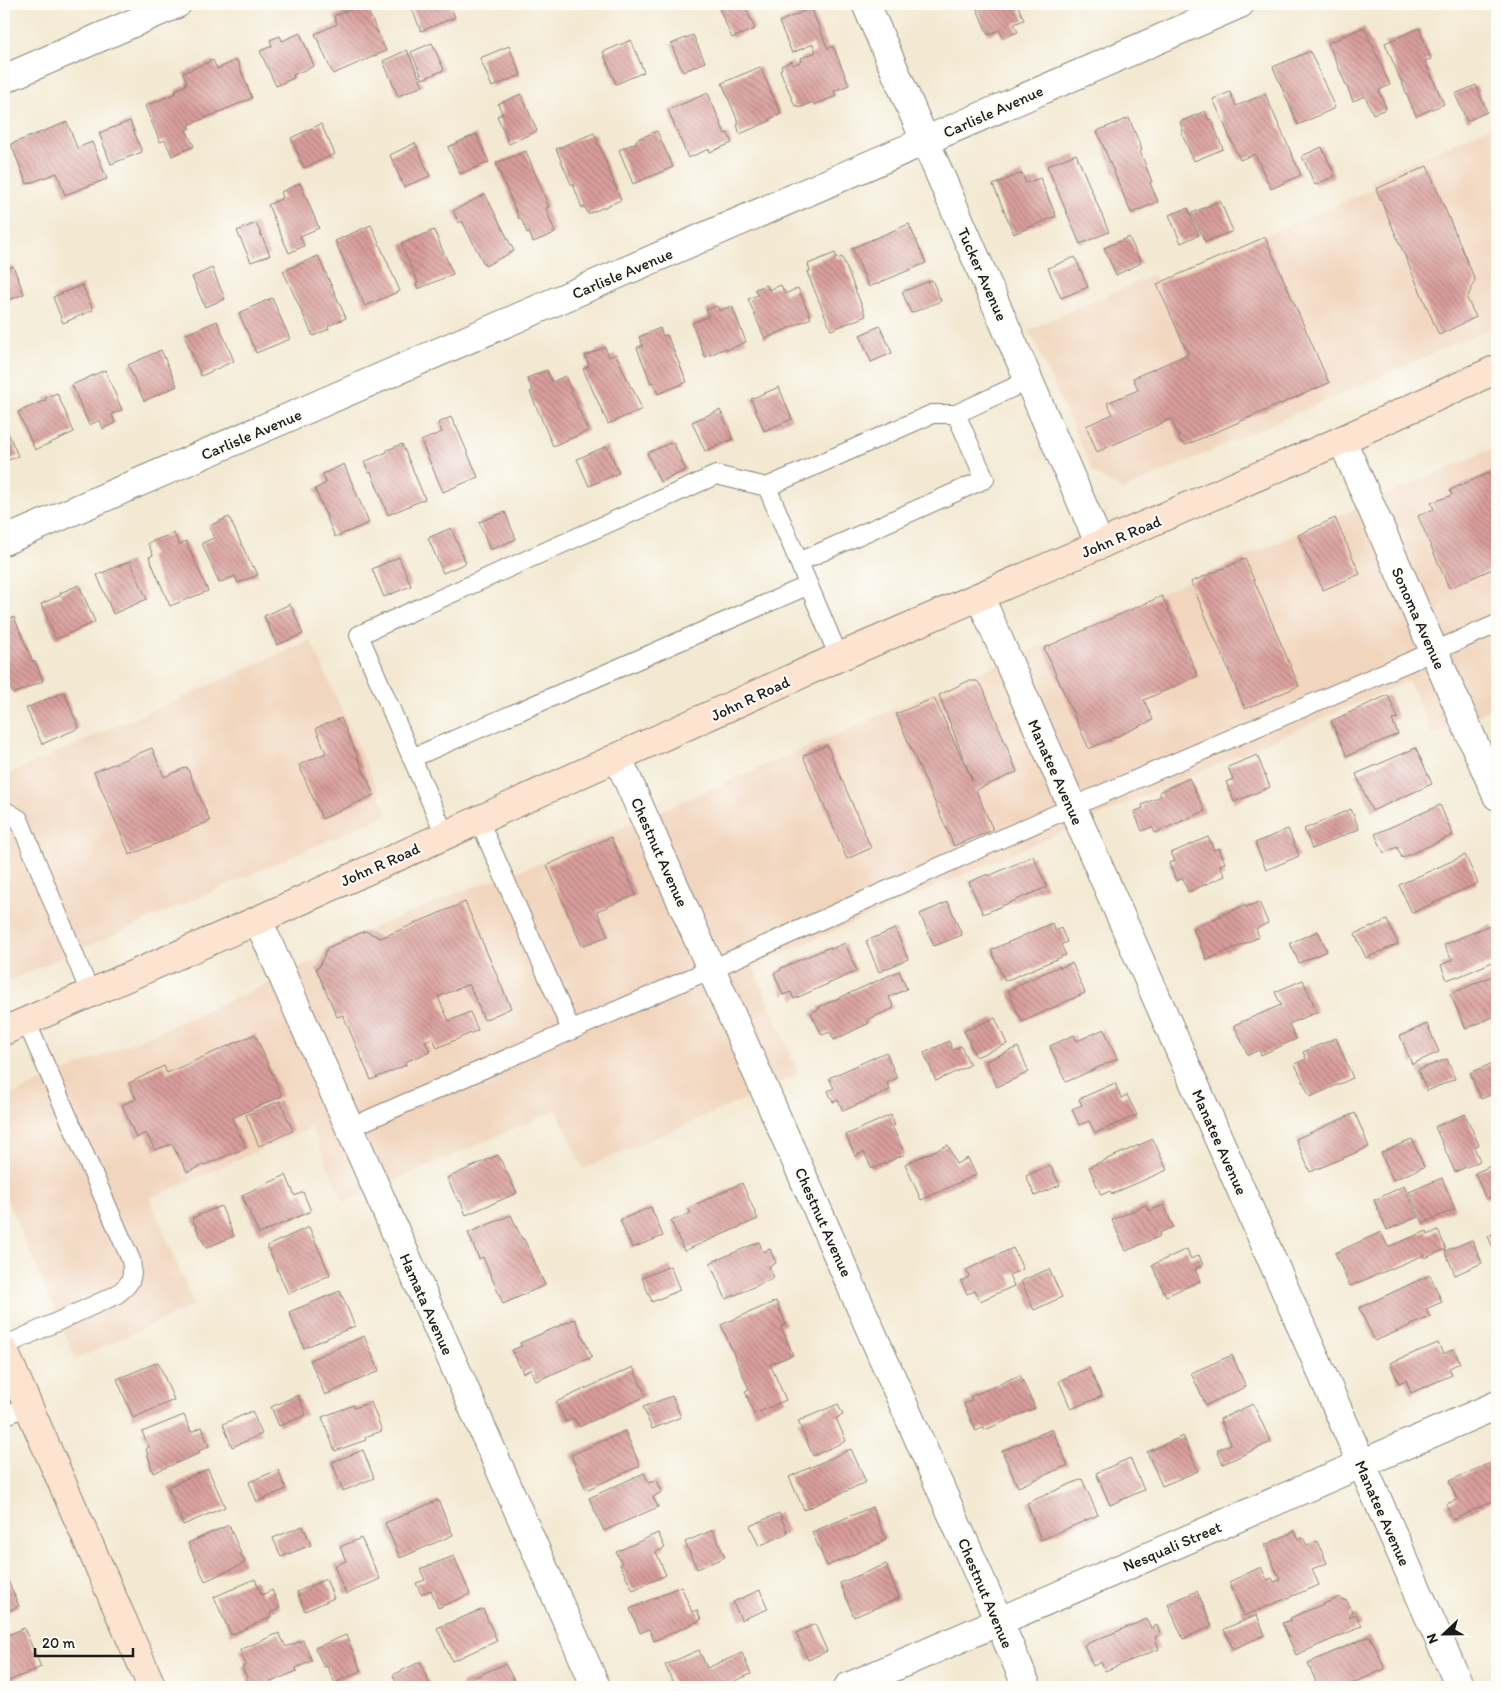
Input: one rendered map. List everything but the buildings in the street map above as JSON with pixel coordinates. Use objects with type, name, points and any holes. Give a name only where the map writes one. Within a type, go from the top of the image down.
[{"type":"main road","name":"John R Road","points":[[15,1026],[258,920],[839,657],[1342,440],[1497,368]]},
{"type":"main road","points":[[4,1352],[16,1411],[152,1687]]},
{"type":"street","points":[[4,79],[177,4]]},
{"type":"street","name":"Tucker Avenue","points":[[866,4],[1100,545]]},
{"type":"street","name":"Carlisle Avenue","points":[[4,541],[1240,4]]},
{"type":"street","name":"Sonoma Avenue","points":[[1342,440],[1497,796]]},
{"type":"street","name":"Manatee Avenue","points":[[980,597],[1460,1687]]},
{"type":"street","name":"Chestnut Avenue","points":[[618,758],[1027,1687]]},
{"type":"street","name":"Hamata Avenue","points":[[258,920],[596,1687]]},
{"type":"street","name":"Nesquali Street","points":[[848,1687],[1497,1405]]},
{"type":"lane","points":[[445,835],[359,635],[716,475],[767,486],[932,414],[956,414],[1029,380]]},
{"type":"lane","points":[[799,562],[985,479],[956,414]]},
{"type":"lane","points":[[767,486],[839,657]]},
{"type":"lane","points":[[412,758],[809,585]]},
{"type":"lane","points":[[349,1128],[1072,807],[1497,624]]},
{"type":"lane","points":[[4,810],[19,819],[90,993]]},
{"type":"lane","points":[[479,820],[571,1030]]},
{"type":"lane","points":[[4,1346],[116,1295],[126,1288],[133,1276],[131,1260],[15,1026]]},
{"type":"shaded area","points":[[1497,124],[1497,325],[1122,490],[1093,472],[1029,330],[1153,275],[1157,282],[1373,189],[1371,180]]},
{"type":"shaded area","points":[[1497,447],[1497,706],[1433,736],[1409,681],[753,966],[799,1074],[583,1169],[557,1110],[344,1202],[311,1128],[150,1198],[194,1305],[76,1359],[4,1193],[4,1098],[245,994],[317,959],[326,948],[460,892],[546,861]]},
{"type":"shaded area","points":[[311,640],[388,814],[4,983],[4,776]]}]
